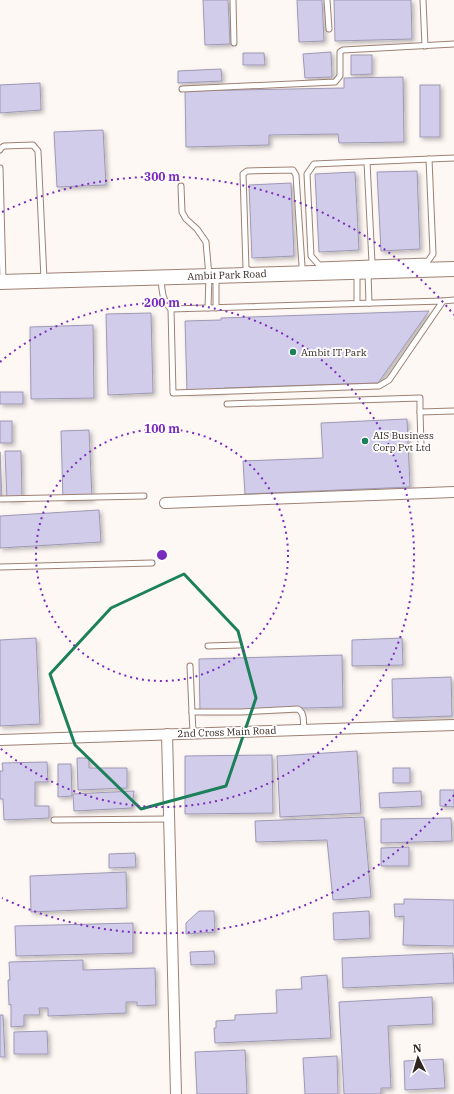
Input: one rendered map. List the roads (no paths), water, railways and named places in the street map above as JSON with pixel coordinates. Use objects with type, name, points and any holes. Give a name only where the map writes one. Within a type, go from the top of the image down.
[{"type":"street","name":"Ambit Park Road","points":[[2,282],[212,276],[367,269],[454,268]]},
{"type":"street","points":[[165,503],[454,492]]},
{"type":"street","name":"2nd Cross Main Road","points":[[0,740],[454,725]]},
{"type":"street","points":[[167,734],[176,1094]]},
{"type":"lane","points":[[233,0],[234,43]]},
{"type":"lane","points":[[327,0],[329,29]]},
{"type":"lane","points":[[423,0],[425,46]]},
{"type":"lane","points":[[182,89],[336,82],[340,76],[341,50],[454,44]]},
{"type":"lane","points":[[0,150],[4,146],[33,145],[38,151],[44,281]]},
{"type":"lane","points":[[429,160],[433,254],[428,261],[367,269],[319,265],[311,256],[307,174],[314,164],[454,158]]},
{"type":"lane","points":[[367,162],[367,269],[369,303]]},
{"type":"lane","points":[[0,168],[2,282]]},
{"type":"lane","points":[[265,273],[254,272],[246,268],[242,178],[246,171],[295,171],[302,266],[300,270],[295,272]]},
{"type":"lane","points":[[181,186],[182,212],[186,219],[197,229],[206,242],[216,308]]},
{"type":"lane","points":[[357,303],[367,269]]},
{"type":"lane","points":[[208,308],[212,276]]},
{"type":"lane","points":[[161,277],[162,295],[166,304],[171,309],[173,393],[379,386],[389,380],[443,301]]},
{"type":"lane","points":[[171,309],[454,300]]},
{"type":"lane","points":[[227,404],[420,398],[421,445]]},
{"type":"lane","points":[[420,412],[454,411]]},
{"type":"lane","points":[[0,499],[144,496]]},
{"type":"lane","points":[[0,567],[152,563]]},
{"type":"lane","points":[[208,646],[240,645]]},
{"type":"lane","points":[[190,666],[193,733]]},
{"type":"lane","points":[[192,712],[241,712],[298,709],[303,714],[304,730]]},
{"type":"lane","points":[[54,820],[170,819]]},
{"type":"place","name":"Ambit IT Park","points":[[293,352]]},
{"type":"place","name":"AIS Business Corp Pvt Ltd","points":[[365,441]]}]
